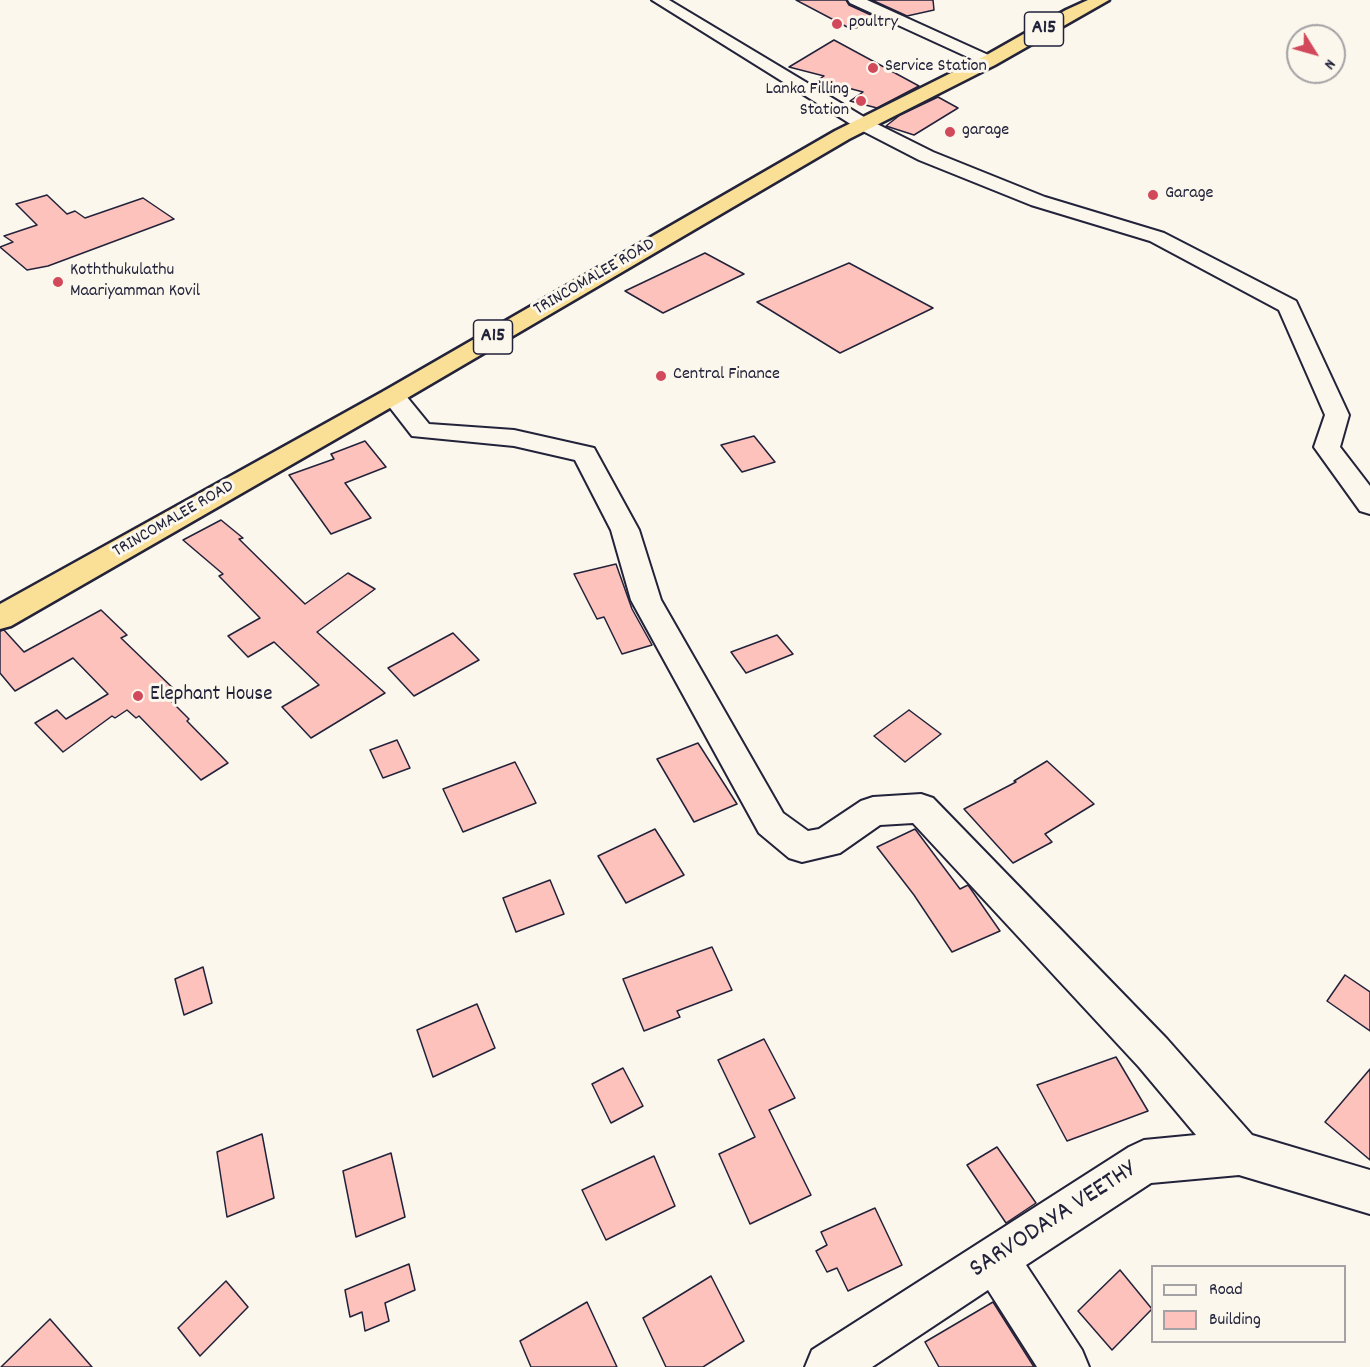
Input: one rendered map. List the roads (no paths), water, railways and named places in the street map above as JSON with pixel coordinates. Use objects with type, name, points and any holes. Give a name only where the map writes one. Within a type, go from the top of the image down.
[{"type":"highway","name":"TRINCOMALEE ROAD","points":[[0,618],[393,396],[863,124],[989,61],[1072,13],[1101,0]]},
{"type":"street","points":[[659,0],[863,124],[926,156],[1038,201],[1157,237],[1288,306],[1337,415],[1326,447],[1370,505]]},
{"type":"street","points":[[855,0],[989,61]]},
{"type":"street","points":[[393,396],[421,431],[514,438],[585,454],[625,530],[646,600],[771,824],[802,847],[828,843],[873,811],[921,808],[1154,1053],[1239,1153]]},
{"type":"street","name":"SARVODAYA VEETHY","points":[[829,1367],[1144,1162],[1239,1153],[1370,1192]]},
{"type":"street","points":[[994,1259],[1065,1367]]},
{"type":"place","name":"poultry","points":[[837,24]]},
{"type":"place","name":"Service Station","points":[[873,68]]},
{"type":"place","name":"Lanka Filling Station","points":[[861,101]]},
{"type":"place","name":"garage","points":[[950,132]]},
{"type":"place","name":"Garage","points":[[1153,195]]},
{"type":"place","name":"Koththukulathu Maariyamman Kovil","points":[[58,282]]},
{"type":"place","name":"Central Finance","points":[[661,376]]},
{"type":"place","name":"Elephant House","points":[[138,696]]}]
